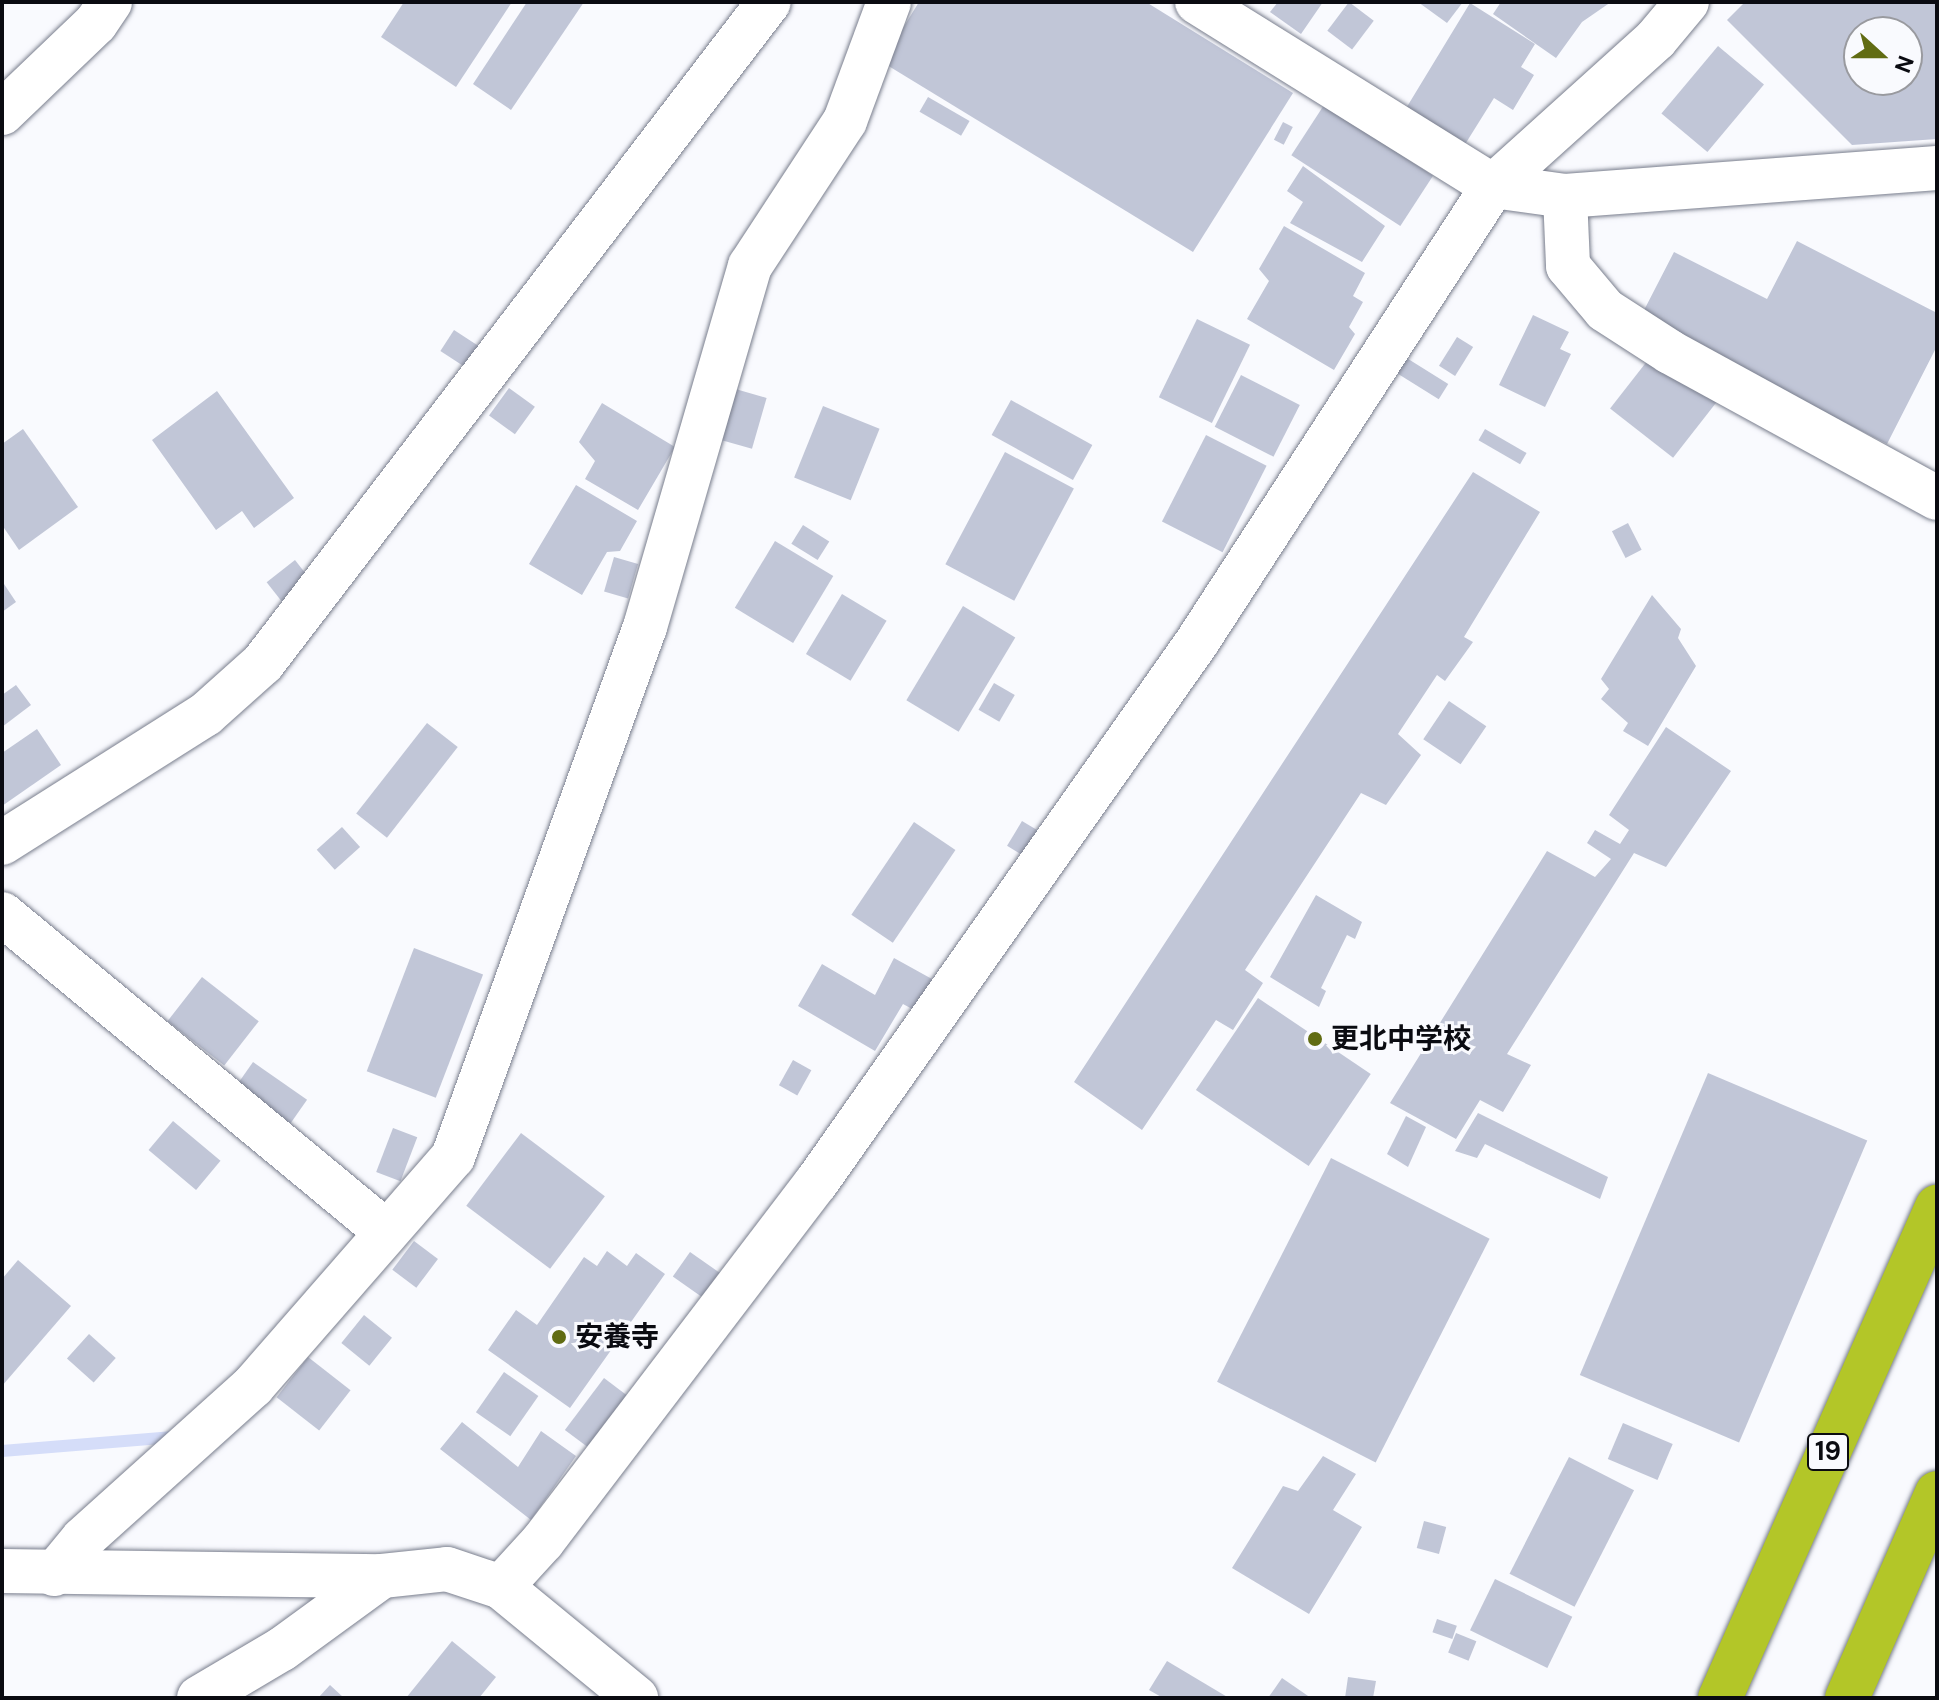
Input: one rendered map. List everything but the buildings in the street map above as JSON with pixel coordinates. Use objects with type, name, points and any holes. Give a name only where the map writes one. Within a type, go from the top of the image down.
[{"type":"highway","name":"19","points":[[1720,1698],[1937,1207]]},
{"type":"highway","points":[[1847,1698],[1937,1493]]},
{"type":"street","points":[[2,113],[96,23],[110,2]]},
{"type":"street","points":[[2,843],[206,714],[263,663],[769,2]]},
{"type":"street","points":[[54,1574],[83,1539],[253,1386],[453,1157],[645,627],[750,266],[845,121],[889,2]]},
{"type":"street","points":[[1197,2],[1493,186],[1565,196],[1937,168]]},
{"type":"street","points":[[501,1587],[543,1541],[816,1183],[1197,642],[1493,186],[1656,39],[1687,2]]},
{"type":"street","points":[[1565,196],[1568,266],[1605,310],[1670,352],[1937,498]]},
{"type":"street","points":[[2,914],[386,1232]]},
{"type":"street","points":[[2,1571],[382,1576],[447,1569],[501,1587],[636,1698]]},
{"type":"street","points":[[199,1698],[282,1649],[382,1576]]},
{"type":"waterway","points":[[2,1451],[173,1437]]},
{"type":"place","name":"更北中学校","points":[[1315,1039]]},
{"type":"place","name":"安養寺","points":[[559,1337]]}]
